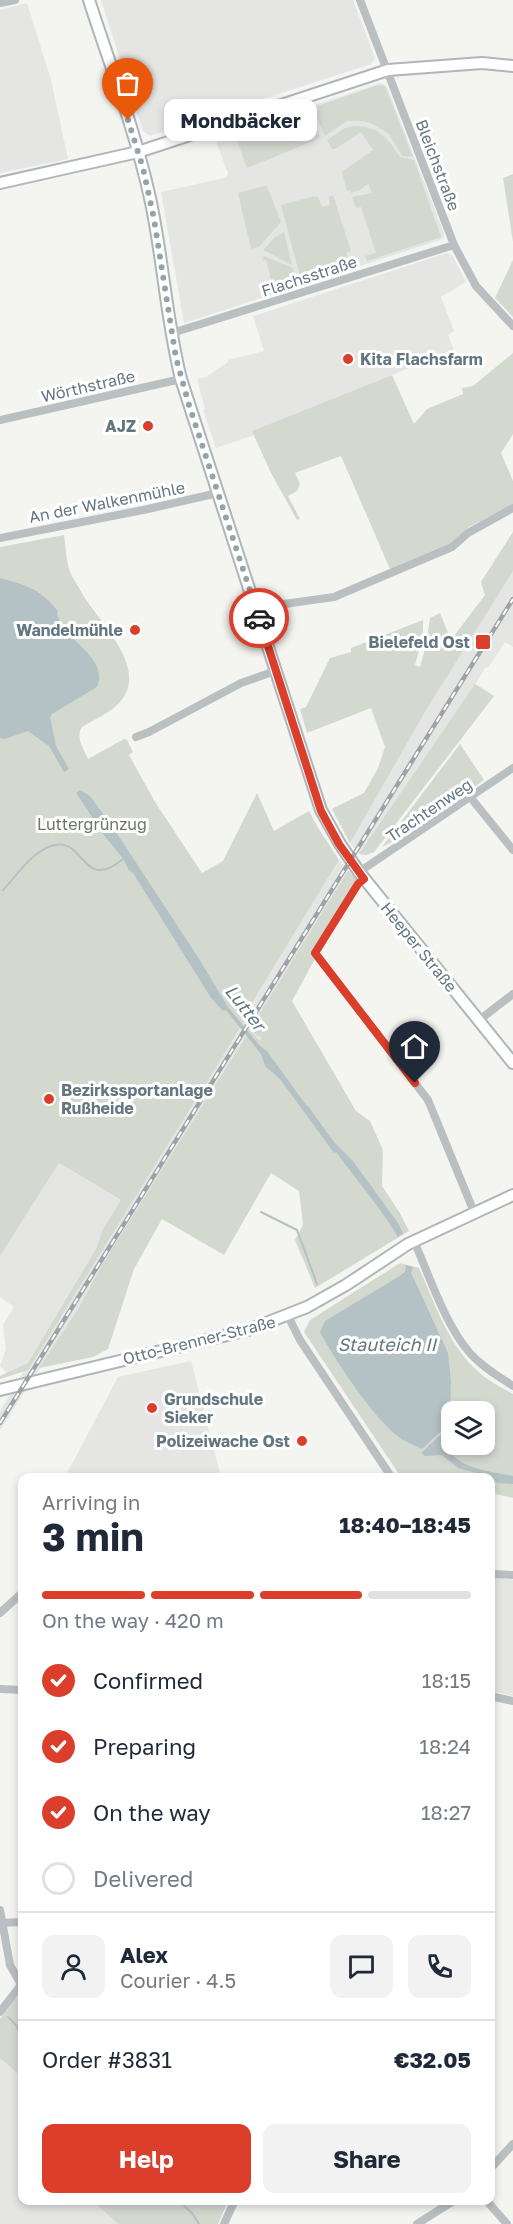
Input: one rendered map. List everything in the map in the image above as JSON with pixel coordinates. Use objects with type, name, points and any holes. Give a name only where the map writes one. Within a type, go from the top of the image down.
[{"type":"main road","name":"Heeper Straße","points":[[88,0],[138,152],[158,236],[181,379],[321,811],[339,844],[362,876],[513,1063]]},
{"type":"main road","points":[[0,183],[138,152],[388,70],[482,63],[513,66]]},
{"type":"main road","name":"Otto-Brenner-Straße","points":[[0,1390],[248,1330],[288,1316],[346,1285],[414,1241],[513,1195]]},
{"type":"street","points":[[0,3],[15,0]]},
{"type":"street","name":"Bleichstraße","points":[[360,0],[454,245],[476,286],[513,326]]},
{"type":"street","name":"Flachsstraße","points":[[172,333],[454,245]]},
{"type":"street","name":"Wörthstraße","points":[[0,420],[181,379]]},
{"type":"street","name":"An der Walkenmühle","points":[[0,538],[218,493]]},
{"type":"street","points":[[256,608],[334,597],[452,547],[468,533],[513,508]]},
{"type":"street","points":[[136,737],[241,683],[275,671]]},
{"type":"street","name":"Trachtenweg","points":[[474,1212],[428,1100],[315,953],[362,876],[513,768]]},
{"type":"street","points":[[471,798],[513,850]]},
{"type":"street","points":[[478,1021],[513,994]]},
{"type":"street","points":[[414,1241],[454,1332],[470,1354],[495,1375],[513,1386]]},
{"type":"street","points":[[288,1316],[300,1340],[389,1473]]},
{"type":"street","points":[[495,1574],[513,1575]]},
{"type":"street","points":[[0,1613],[18,1597]]},
{"type":"street","points":[[0,1688],[18,1690]]},
{"type":"street","points":[[495,1697],[513,1701]]},
{"type":"street","points":[[0,1910],[10,1965],[18,1979]]},
{"type":"street","points":[[2,1923],[18,1922]]},
{"type":"street","points":[[0,2012],[18,1991]]},
{"type":"street","points":[[495,2164],[513,2144]]},
{"type":"street","points":[[224,2224],[233,2205]]},
{"type":"street","points":[[417,2224],[447,2205]]},
{"type":"street","points":[[490,2205],[507,2224]]},
{"type":"shaded area","points":[[101,0],[353,0],[375,58],[371,64],[150,136],[143,131]]},
{"type":"shaded area","points":[[27,3],[51,80],[68,159],[0,173],[0,10]]},
{"type":"shaded area","points":[[381,83],[387,87],[444,237],[184,323],[161,192],[224,178],[228,174],[215,138]]},
{"type":"shaded area","points":[[447,253],[453,256],[466,282],[441,297],[454,331],[448,335],[454,350],[253,431],[254,435],[216,448],[203,410],[205,409],[197,379],[206,377],[228,360],[264,351],[253,316]]},
{"type":"shaded area","points":[[513,532],[513,647],[505,642],[475,684],[494,696],[374,852],[366,855],[359,854],[350,843],[332,809],[364,793],[372,781],[451,641],[485,595],[481,582]]},
{"type":"shaded area","points":[[339,860],[357,880],[312,952],[273,1022],[143,1210],[0,1430],[0,1411],[28,1364],[7,1373],[0,1366],[6,1349],[3,1325],[14,1307],[0,1297],[0,1256],[59,1163],[121,1200],[241,1028],[250,1012],[250,1006]]},
{"type":"shaded area","name":"Grundschule Sieker","points":[[191,1361],[220,1473],[67,1473],[118,1377]]},
{"type":"shaded area","points":[[495,1579],[513,1580],[513,1696],[495,1692]]},
{"type":"shaded area","points":[[0,2058],[18,2074],[18,2205],[97,2205],[118,2224],[0,2224]]},
{"type":"green space","points":[[378,85],[385,86],[413,157],[402,156],[389,134],[364,121],[347,121],[325,136],[312,108]]},
{"type":"green space","points":[[307,109],[320,137],[318,139],[247,168],[234,133]]},
{"type":"green space","points":[[352,126],[375,130],[386,138],[400,157],[414,160],[441,237],[367,261],[365,256],[376,253],[361,207],[356,208],[352,197],[372,193],[369,184],[351,193],[350,190],[347,191],[342,172],[373,150],[361,132],[335,149],[332,149],[327,140]]},
{"type":"green space","points":[[513,174],[513,242],[503,178]]},
{"type":"green space","points":[[267,186],[281,222],[259,247],[251,249],[238,193]]},
{"type":"green space","points":[[333,195],[351,251],[346,253],[350,266],[302,284],[281,205],[315,196],[318,197],[322,207],[330,205],[329,197]]},
{"type":"green space","points":[[284,232],[292,265],[263,250],[275,237]]},
{"type":"green space","points":[[264,256],[293,268],[297,285],[274,292],[266,260],[262,261]]},
{"type":"green space","points":[[513,260],[513,317],[495,298]]},
{"type":"green space","points":[[513,353],[513,434],[501,453],[513,481],[513,505],[469,527],[451,543],[390,569],[341,456],[295,473],[300,484],[297,491],[288,496],[300,519],[297,520],[271,473],[252,431],[392,375],[414,424],[427,409],[463,394],[462,388],[473,386]]},
{"type":"green space","points":[[513,532],[513,571],[426,710],[350,843],[332,809],[364,793],[378,768],[385,747],[371,708],[307,733],[300,709],[306,707],[330,658],[351,652],[351,648],[423,620],[423,636],[415,665],[420,667],[430,618],[440,613],[451,640],[485,595],[481,582]]},
{"type":"green space","name":"Luttergrünzug","points":[[64,535],[70,572],[86,600],[116,642],[128,668],[129,681],[126,693],[117,705],[82,727],[80,731],[81,743],[88,759],[124,739],[127,740],[133,752],[129,755],[155,802],[202,873],[223,861],[257,793],[274,831],[309,811],[339,860],[250,1006],[250,1012],[243,1023],[260,1041],[262,1037],[257,1036],[250,1029],[348,871],[357,880],[312,952],[316,957],[292,1001],[356,1111],[370,1121],[383,1150],[382,1186],[409,1231],[315,1288],[295,1240],[303,1225],[299,1191],[271,1173],[224,1255],[162,1219],[134,1269],[108,1349],[93,1357],[39,1368],[78,1309],[103,1263],[247,1035],[256,1047],[258,1044],[242,1025],[28,1370],[0,1379],[0,1376],[28,1363],[96,1249],[103,1229],[121,1200],[59,1163],[0,1256],[0,547]]},
{"type":"green space","points":[[475,684],[494,696],[374,852],[366,855],[359,854]]},
{"type":"green space","points":[[460,744],[484,780],[413,831],[382,847]]},
{"type":"green space","points":[[400,1263],[419,1268],[446,1329],[465,1357],[489,1380],[513,1394],[513,1498],[495,1494],[495,1473],[398,1473],[304,1332],[310,1320]]},
{"type":"green space","points":[[18,1997],[18,2074],[0,2058],[0,2019]]},
{"type":"green space","points":[[97,2205],[226,2205],[218,2224],[118,2224]]},
{"type":"water","points":[[0,578],[25,585],[45,597],[57,610],[66,630],[96,665],[99,675],[97,687],[50,717],[56,746],[69,769],[64,772],[49,746],[28,731],[5,739],[0,738]]},
{"type":"water","points":[[80,790],[90,796],[114,829],[228,1007],[260,1046],[267,1051],[334,1142],[353,1161],[398,1223],[403,1233],[398,1237],[280,1079],[265,1066],[261,1054],[226,1010],[223,1011],[211,998],[133,873],[76,793]]},
{"type":"water","name":"Stauteich II","points":[[406,1265],[413,1267],[411,1273],[448,1353],[451,1381],[451,1401],[441,1401],[441,1431],[422,1449],[405,1441],[382,1422],[346,1375],[320,1332],[325,1321],[405,1272]]},
{"type":"water","points":[[441,1434],[442,1455],[425,1456],[421,1453]]},
{"type":"water","points":[[442,1455],[453,1455],[462,1462],[478,1469],[513,1476],[513,1484],[497,1483],[495,1473],[476,1473],[458,1468]]},
{"type":"waterway","points":[[3,890],[31,859],[51,846],[62,845],[71,848],[91,867],[99,870],[109,868],[123,859]]},
{"type":"waterway","points":[[261,1212],[297,1230],[317,1284]]},
{"type":"waterway","points":[[8,2017],[18,2029]]},
{"type":"waterway","points":[[183,2205],[199,2224]]},
{"type":"railway","points":[[0,1423],[513,599]]},
{"type":"way so far","points":[[128,120],[143,168],[154,219],[176,358],[189,405],[259,618]]},
{"type":"place","name":"Mondbäcker","points":[[128,120]]},
{"type":"place","name":"Kita Flachsfarm","points":[[348,359]]},
{"type":"place","name":"AJZ","points":[[148,426]]},
{"type":"place","name":"Wandelmühle","points":[[135,630]]},
{"type":"place","name":"Bielefeld Ost","points":[[483,642]]},
{"type":"place","name":"Bezirkssportanlage Rußheide","points":[[49,1099]]},
{"type":"place","name":"Grundschule Sieker","points":[[152,1408]]},
{"type":"place","name":"Polizeiwache Ost","points":[[302,1441]]},
{"type":"route","points":[[259,618],[321,811],[339,844],[364,879],[358,884],[315,953],[415,1083]]},
{"type":"water label","name":"Lutter","points":[[245,1008]]}]
